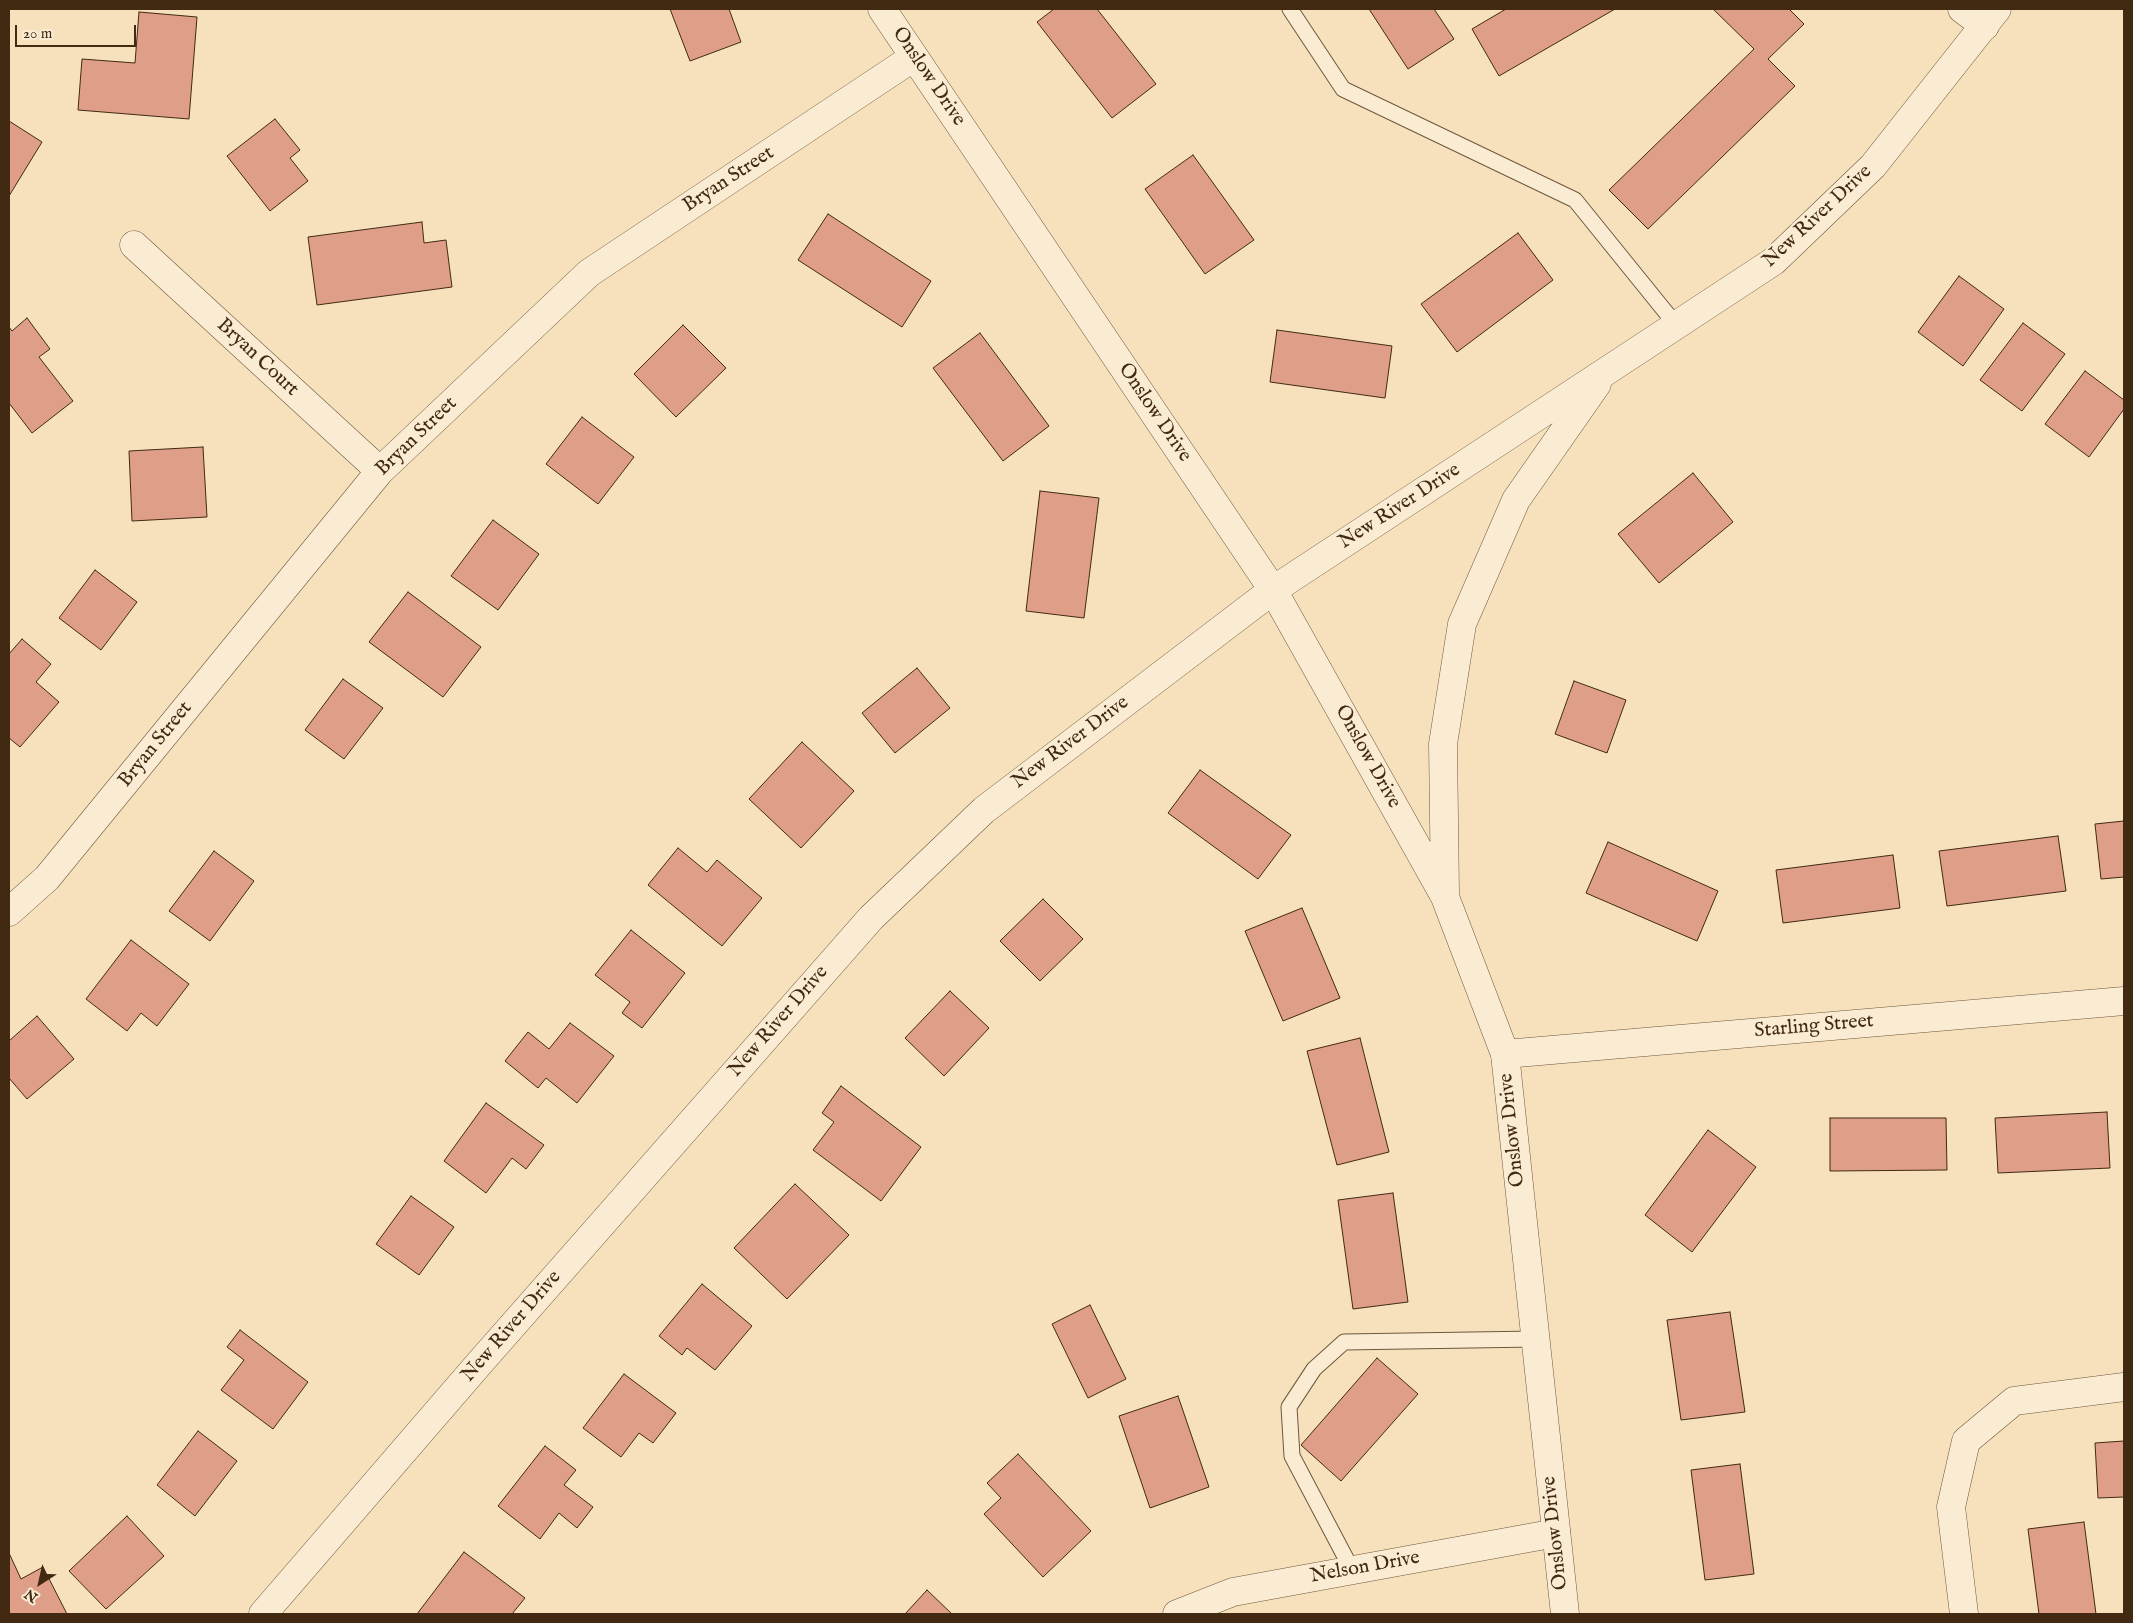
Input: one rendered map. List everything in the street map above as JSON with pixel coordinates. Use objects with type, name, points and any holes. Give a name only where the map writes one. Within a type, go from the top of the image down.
[{"type":"street","name":"Onslow Drive","points":[[882,9],[1273,590],[1445,897],[1505,1054],[1565,1614]]},
{"type":"street","points":[[1962,9],[1991,17]]},
{"type":"street","name":"New River Drive","points":[[263,1614],[477,1366],[871,918],[984,810],[1273,590],[1774,261],[1873,166],[1991,17]]},
{"type":"street","name":"Bryan Street","points":[[9,912],[47,878],[380,471],[589,272],[914,57]]},
{"type":"street","name":"Bryan Court","points":[[134,245],[380,471]]},
{"type":"street","points":[[1445,897],[1443,744],[1462,624],[1516,500],[1606,372]]},
{"type":"street","name":"Starling Street","points":[[1505,1054],[2124,1001]]},
{"type":"street","points":[[1964,1614],[1951,1506],[1966,1441],[2014,1401],[2124,1387]]},
{"type":"street","name":"Nelson Drive","points":[[1177,1614],[1233,1592],[1556,1533]]},
{"type":"lane","points":[[1290,9],[1344,89],[1574,200],[1677,326]]},
{"type":"lane","points":[[1352,1570],[1292,1456],[1289,1407],[1314,1369],[1344,1342],[1535,1339]]},
{"type":"building","points":[[670,9],[729,9],[741,42],[690,61]]},
{"type":"building","points":[[1054,9],[1097,9],[1156,84],[1112,118],[1037,22]]},
{"type":"building","points":[[1369,9],[1434,9],[1454,39],[1408,69]]},
{"type":"building","points":[[1506,9],[1615,9],[1499,76],[1472,29]]},
{"type":"building","points":[[1713,9],[1789,9],[1804,24],[1768,59],[1795,86],[1648,229],[1609,190],[1754,49]]},
{"type":"building","points":[[139,12],[197,17],[189,119],[78,110],[82,59],[135,63]]},
{"type":"building","points":[[275,119],[300,150],[290,158],[308,181],[270,211],[227,156]]},
{"type":"building","points":[[9,121],[42,142],[9,196]]},
{"type":"building","points":[[1193,155],[1254,240],[1205,274],[1145,189]]},
{"type":"building","points":[[828,214],[931,281],[902,327],[798,260]]},
{"type":"building","points":[[422,222],[424,243],[446,240],[452,287],[317,305],[308,237]]},
{"type":"building","points":[[1518,233],[1553,280],[1457,352],[1421,304]]},
{"type":"building","points":[[1959,276],[2004,309],[1963,366],[1918,332]]},
{"type":"building","points":[[27,318],[50,349],[39,357],[73,401],[32,433],[9,403],[9,327],[12,331]]},
{"type":"building","points":[[2023,323],[2065,354],[2022,411],[1980,380]]},
{"type":"building","points":[[683,325],[726,368],[676,417],[634,374]]},
{"type":"building","points":[[1277,330],[1392,346],[1385,398],[1270,382]]},
{"type":"building","points":[[980,333],[1049,426],[1003,461],[933,368]]},
{"type":"building","points":[[2085,371],[2124,400],[2124,409],[2089,457],[2045,424]]},
{"type":"building","points":[[582,417],[634,457],[598,504],[546,464]]},
{"type":"building","points":[[203,447],[207,517],[132,521],[129,451]]},
{"type":"building","points":[[1693,473],[1733,522],[1659,583],[1618,534]]},
{"type":"building","points":[[1040,491],[1099,498],[1084,618],[1026,611]]},
{"type":"building","points":[[493,520],[539,554],[498,610],[451,576]]},
{"type":"building","points":[[95,570],[137,602],[101,650],[59,618]]},
{"type":"building","points":[[408,592],[481,647],[443,697],[369,642]]},
{"type":"building","points":[[22,639],[51,664],[36,682],[59,702],[20,747],[9,738],[9,654]]},
{"type":"building","points":[[917,668],[950,708],[895,753],[862,713]]},
{"type":"building","points":[[343,679],[383,708],[344,759],[305,730]]},
{"type":"building","points":[[1574,681],[1626,700],[1607,753],[1555,734]]},
{"type":"building","points":[[802,742],[854,791],[801,848],[749,799]]},
{"type":"building","points":[[1200,770],[1291,835],[1258,879],[1168,813]]},
{"type":"building","points":[[2124,821],[2124,877],[2101,879],[2095,824]]},
{"type":"building","points":[[2058,836],[2066,891],[1947,906],[1939,851]]},
{"type":"building","points":[[1608,842],[1718,891],[1697,941],[1586,893]]},
{"type":"building","points":[[678,848],[707,872],[717,860],[762,898],[722,946],[648,885]]},
{"type":"building","points":[[214,851],[254,881],[210,941],[169,911]]},
{"type":"building","points":[[1893,855],[1900,908],[1783,923],[1776,870]]},
{"type":"building","points":[[1043,899],[1083,939],[1040,981],[1000,941]]},
{"type":"building","points":[[1302,908],[1340,998],[1283,1021],[1245,931]]},
{"type":"building","points":[[631,930],[685,973],[642,1028],[622,1013],[630,1002],[595,975]]},
{"type":"building","points":[[131,940],[189,984],[157,1026],[141,1013],[127,1031],[86,999]]},
{"type":"building","points":[[950,991],[989,1028],[944,1076],[905,1038]]},
{"type":"building","points":[[37,1016],[74,1059],[27,1099],[9,1078],[9,1041]]},
{"type":"building","points":[[570,1023],[614,1056],[577,1103],[546,1078],[538,1088],[505,1061],[528,1032],[549,1049]]},
{"type":"building","points":[[1360,1038],[1389,1152],[1337,1165],[1307,1051]]},
{"type":"building","points":[[841,1086],[921,1147],[881,1201],[813,1150],[834,1122],[822,1113]]},
{"type":"building","points":[[486,1103],[544,1145],[526,1169],[512,1158],[486,1193],[444,1161]]},
{"type":"building","points":[[2107,1112],[2110,1168],[1998,1173],[1995,1118]]},
{"type":"building","points":[[1830,1118],[1946,1118],[1947,1170],[1830,1171]]},
{"type":"building","points":[[1708,1130],[1756,1167],[1692,1252],[1645,1215]]},
{"type":"building","points":[[795,1184],[849,1235],[787,1299],[734,1248]]},
{"type":"building","points":[[1393,1193],[1408,1302],[1353,1309],[1338,1200]]},
{"type":"building","points":[[411,1196],[454,1227],[419,1275],[376,1244]]},
{"type":"building","points":[[702,1284],[752,1326],[715,1370],[687,1348],[682,1355],[659,1336]]},
{"type":"building","points":[[1090,1305],[1126,1379],[1088,1398],[1052,1324]]},
{"type":"building","points":[[1730,1312],[1745,1412],[1681,1420],[1667,1320]]},
{"type":"building","points":[[240,1330],[308,1382],[273,1429],[221,1390],[244,1360],[227,1347]]},
{"type":"building","points":[[1377,1358],[1418,1394],[1341,1481],[1301,1445]]},
{"type":"building","points":[[624,1374],[676,1413],[653,1443],[639,1433],[621,1457],[583,1428]]},
{"type":"building","points":[[1178,1396],[1209,1487],[1150,1508],[1119,1416]]},
{"type":"building","points":[[198,1431],[237,1461],[195,1516],[157,1485]]},
{"type":"building","points":[[2124,1441],[2124,1497],[2098,1498],[2095,1443]]},
{"type":"building","points":[[545,1446],[576,1470],[564,1485],[593,1507],[577,1528],[559,1513],[540,1539],[498,1506]]},
{"type":"building","points":[[1018,1454],[1091,1531],[1043,1577],[984,1514],[1001,1498],[987,1483]]},
{"type":"building","points":[[1740,1464],[1754,1574],[1705,1580],[1691,1470]]},
{"type":"building","points":[[127,1516],[164,1556],[106,1609],[69,1571]]},
{"type":"building","points":[[2084,1522],[2096,1614],[2039,1614],[2028,1529]]},
{"type":"building","points":[[464,1552],[525,1598],[512,1614],[417,1614]]},
{"type":"building","points":[[9,1553],[21,1579],[43,1567],[67,1614],[9,1614]]},
{"type":"building","points":[[927,1590],[952,1614],[905,1614]]}]
